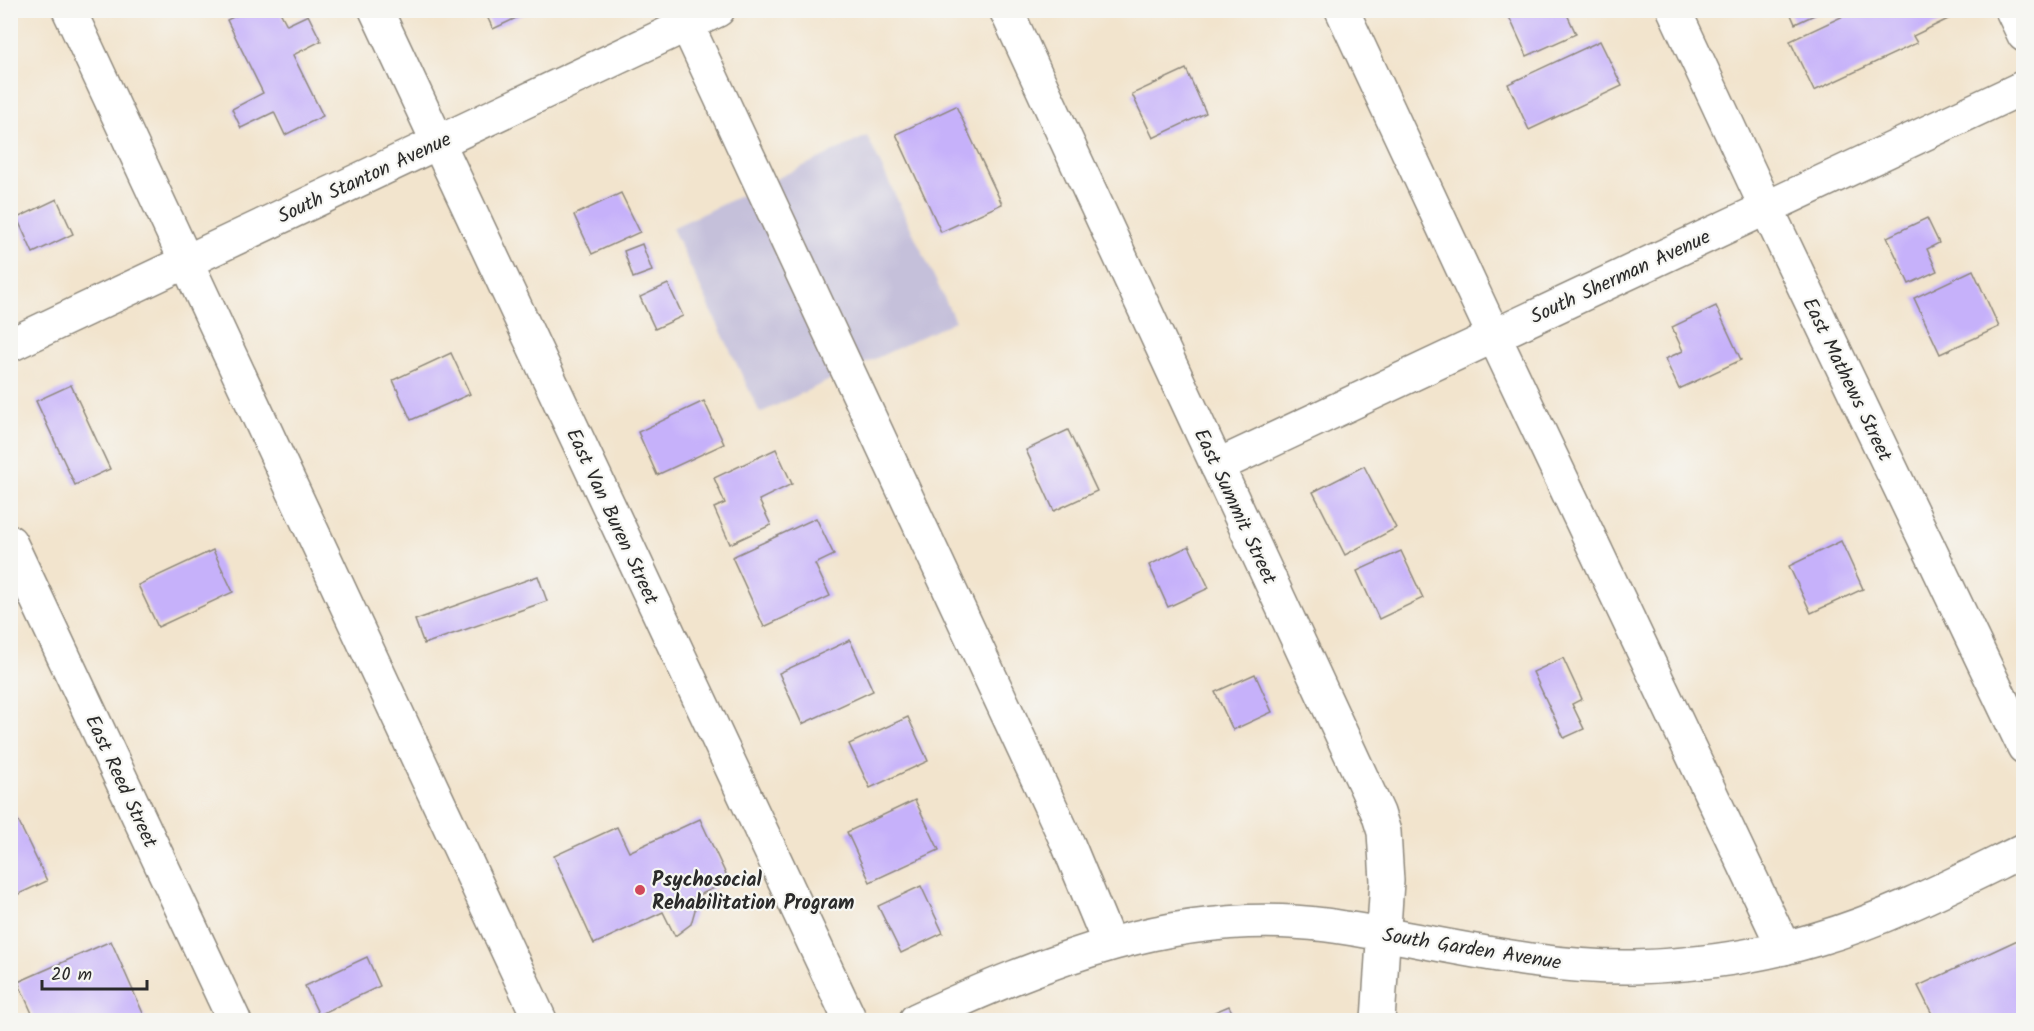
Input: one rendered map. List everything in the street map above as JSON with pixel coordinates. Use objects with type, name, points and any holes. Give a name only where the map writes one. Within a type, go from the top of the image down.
[{"type":"street","points":[[69,10],[540,1020]]},
{"type":"street","name":"East Van Buren Street","points":[[375,10],[850,1020]]},
{"type":"street","name":"South Stanton Avenue","points":[[10,345],[437,142],[683,18],[718,10]]},
{"type":"street","name":"East Summit Street","points":[[1006,10],[1378,813],[1384,832],[1387,881],[1378,1020]]},
{"type":"street","points":[[1342,10],[1784,948]]},
{"type":"street","name":"East Mathews Street","points":[[1674,10],[2024,747]]},
{"type":"street","points":[[2012,10],[2024,35]]},
{"type":"street","points":[[683,18],[1063,833],[1109,943]]},
{"type":"street","name":"South Sherman Avenue","points":[[1217,466],[2024,87]]},
{"type":"street","name":"East Reed Street","points":[[10,542],[234,1020]]},
{"type":"street","name":"South Garden Avenue","points":[[916,1020],[1027,972],[1109,943],[1180,928],[1242,921],[1323,925],[1529,961],[1572,965],[1634,967],[1721,960],[1819,939],[1886,914],[2024,850]]},
{"type":"shaded area","points":[[867,136],[955,321],[760,413],[672,228]]},
{"type":"building","points":[[247,10],[279,10],[287,25],[308,15],[321,41],[293,55],[323,116],[285,135],[274,112],[241,128],[232,109],[263,93],[227,20]]},
{"type":"building","points":[[484,10],[533,10],[493,29]]},
{"type":"building","points":[[1506,10],[1565,10],[1576,34],[1527,56]]},
{"type":"building","points":[[1789,10],[1825,10],[1795,24]]},
{"type":"building","points":[[1856,10],[1947,10],[1950,18],[1913,36],[1917,43],[1814,91],[1790,41]]},
{"type":"building","points":[[1600,41],[1622,86],[1529,130],[1508,84]]},
{"type":"building","points":[[1186,69],[1206,113],[1153,138],[1132,94]]},
{"type":"building","points":[[956,106],[1002,204],[941,232],[896,134]]},
{"type":"building","points":[[621,193],[640,232],[592,254],[574,215]]},
{"type":"building","points":[[57,199],[73,234],[33,253],[17,218]]},
{"type":"building","points":[[1927,218],[1939,243],[1927,249],[1937,271],[1909,284],[1887,237]]},
{"type":"building","points":[[642,244],[652,271],[633,278],[624,251]]},
{"type":"building","points":[[1973,270],[1999,327],[1940,354],[1914,298]]},
{"type":"building","points":[[668,284],[683,316],[655,329],[640,297]]},
{"type":"building","points":[[1716,306],[1741,360],[1679,389],[1665,359],[1683,351],[1672,327]]},
{"type":"building","points":[[451,353],[470,394],[411,420],[393,380]]},
{"type":"building","points":[[71,385],[110,469],[75,485],[36,401]]},
{"type":"building","points":[[704,401],[724,444],[657,475],[638,432]]},
{"type":"building","points":[[1068,430],[1097,491],[1054,511],[1026,450]]},
{"type":"building","points":[[776,449],[792,484],[759,500],[771,525],[730,544],[714,508],[725,503],[714,478]]},
{"type":"building","points":[[1364,466],[1396,528],[1345,555],[1313,492]]},
{"type":"building","points":[[816,518],[834,555],[815,564],[830,596],[764,627],[732,557]]},
{"type":"building","points":[[1841,541],[1863,589],[1811,613],[1789,566]]},
{"type":"building","points":[[1189,546],[1209,588],[1168,607],[1149,565]]},
{"type":"building","points":[[213,550],[233,592],[158,627],[138,585]]},
{"type":"building","points":[[1401,551],[1423,598],[1379,619],[1357,571]]},
{"type":"building","points":[[538,576],[547,601],[424,644],[415,620]]},
{"type":"building","points":[[850,640],[873,691],[802,724],[779,673]]},
{"type":"building","points":[[1563,658],[1582,699],[1572,704],[1584,729],[1564,738],[1533,672]]},
{"type":"building","points":[[1255,674],[1272,712],[1233,730],[1215,692]]},
{"type":"building","points":[[908,717],[928,761],[870,788],[849,744]]},
{"type":"building","points":[[915,800],[939,850],[870,882],[847,832]]},
{"type":"building","points":[[10,804],[47,881],[10,898]]},
{"type":"building","name":"Psychosocial Rehabilitation Program","points":[[700,819],[729,881],[693,898],[695,910],[691,924],[675,936],[663,912],[594,944],[554,856],[617,827],[629,852]]},
{"type":"building","points":[[921,886],[943,933],[901,953],[878,906]]},
{"type":"building","points":[[2024,937],[2024,1019],[1935,1020],[1918,986]]},
{"type":"building","points":[[111,941],[146,1020],[35,1020],[18,982]]},
{"type":"building","points":[[367,957],[380,986],[319,1015],[305,986]]},
{"type":"building","points":[[1229,1006],[1236,1020],[1196,1020]]},
{"type":"place","name":"Psychosocial Rehabilitation Program","points":[[640,890]]}]
